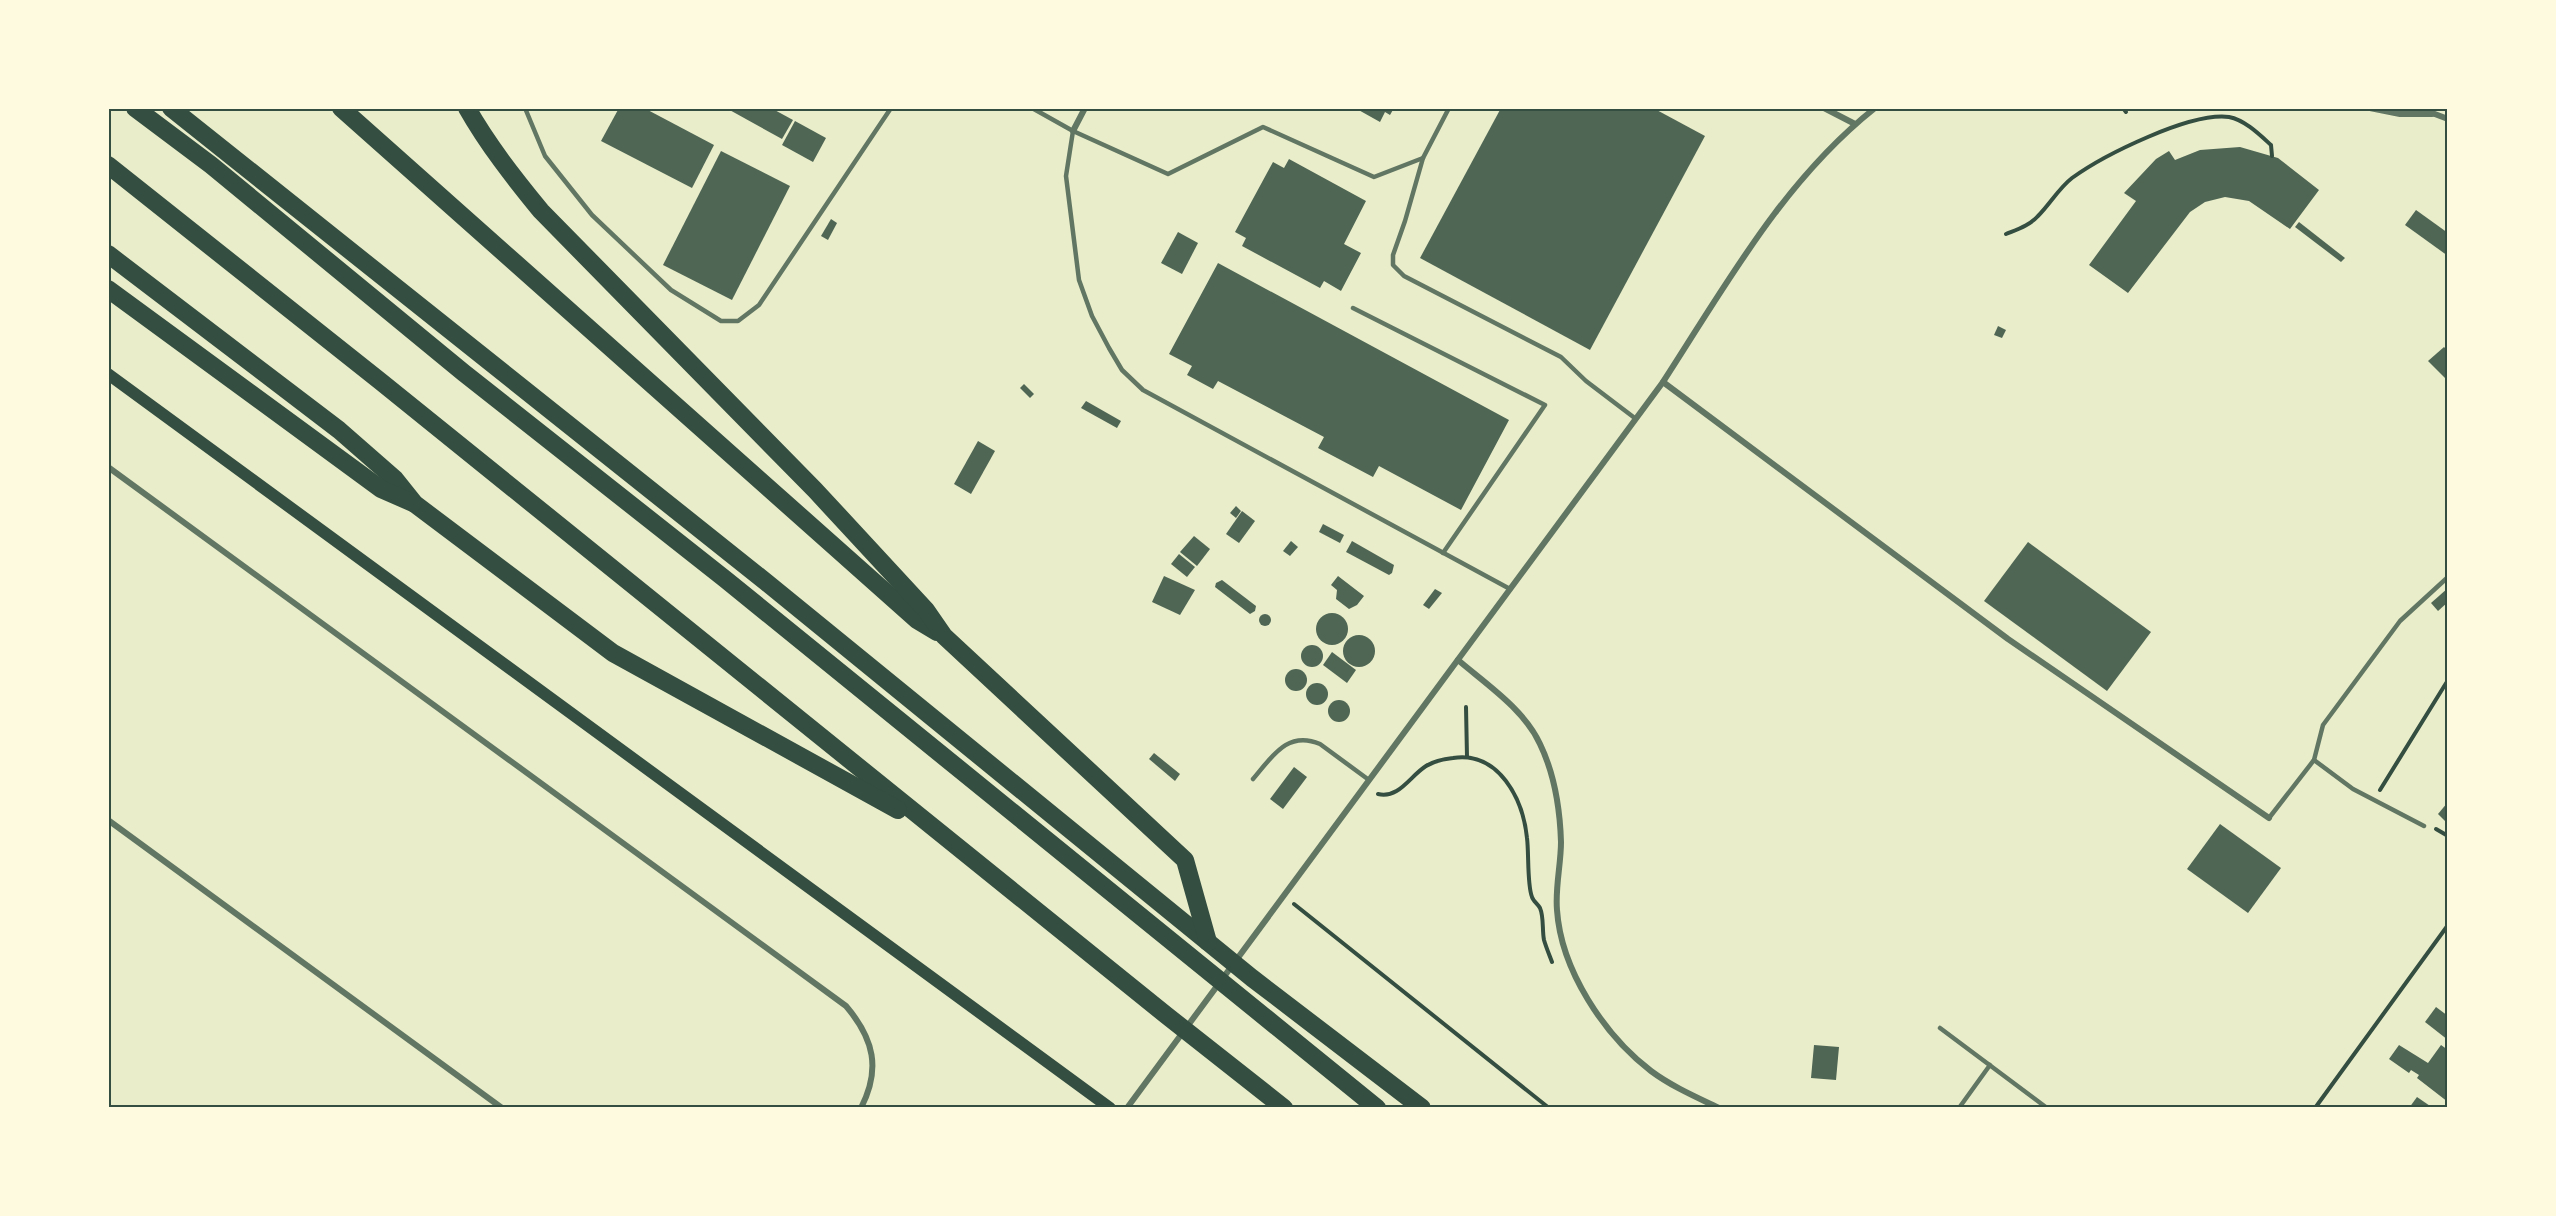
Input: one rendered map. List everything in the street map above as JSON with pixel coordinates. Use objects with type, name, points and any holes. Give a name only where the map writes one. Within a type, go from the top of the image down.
[{"type":"highway","points":[[135,108],[211,165],[464,373],[725,579],[1377,1108]]},
{"type":"highway","points":[[171,108],[766,582],[1252,978],[1422,1108]]},
{"type":"highway","points":[[341,108],[908,612],[944,636],[1185,860],[1213,945]]},
{"type":"highway","points":[[467,108],[482,135],[541,210],[814,490],[926,610],[944,636]]},
{"type":"highway","points":[[108,165],[380,381],[1166,1016],[1284,1108]]},
{"type":"highway","points":[[108,254],[339,430],[394,479],[415,504],[613,653],[942,834]]},
{"type":"highway","points":[[108,289],[381,489],[415,504]]},
{"type":"main road","points":[[108,374],[1110,1108]]},
{"type":"street","points":[[1073,130],[1085,108]]},
{"type":"street","points":[[1824,108],[1855,124]]},
{"type":"street","points":[[1127,1108],[1663,382],[1738,263],[1771,218],[1805,175],[1855,124],[1875,108]]},
{"type":"street","points":[[2370,108],[2400,114],[2432,114]]},
{"type":"street","points":[[2419,108],[2448,119]]},
{"type":"street","points":[[1663,382],[2008,639],[2269,818]]},
{"type":"street","points":[[108,467],[846,1006],[859,1021],[870,1041],[873,1065],[869,1092],[861,1108]]},
{"type":"street","points":[[1458,660],[1497,693],[1525,722],[1540,744],[1557,801],[1561,841],[1557,909],[1562,948],[1577,981],[1618,1039],[1651,1071],[1719,1108]]},
{"type":"street","points":[[108,819],[502,1108]]},
{"type":"lane","points":[[525,108],[545,156],[592,215],[671,290],[721,321],[738,321],[759,304],[891,108]]},
{"type":"lane","points":[[1032,108],[1073,130],[1168,174],[1263,127],[1374,177],[1423,158]]},
{"type":"lane","points":[[1449,108],[1423,158],[1406,221],[1393,255],[1393,265],[1404,276],[1561,357],[1586,381],[1636,419]]},
{"type":"lane","points":[[1073,130],[1066,177],[1079,280],[1092,316],[1122,370],[1143,390],[1510,589]]},
{"type":"lane","points":[[1353,308],[1545,405],[1443,553]]},
{"type":"lane","points":[[2269,818],[2314,760],[2323,725],[2400,621],[2448,577]]},
{"type":"lane","points":[[1253,778],[1282,745],[1300,740],[1311,740],[1320,744],[1369,780]]},
{"type":"lane","points":[[2314,760],[2353,789],[2424,826]]},
{"type":"lane","points":[[1940,1028],[2047,1108]]},
{"type":"lane","points":[[1959,1108],[1990,1065]]},
{"type":"path","points":[[2007,234],[2037,218],[2071,179],[2139,141],[2168,128],[2229,117],[2242,122],[2271,145],[2272,156]]},
{"type":"path","points":[[2374,801],[2448,680]]},
{"type":"path","points":[[1466,707],[1467,757]]},
{"type":"path","points":[[1378,794],[1387,796],[1394,793],[1428,765],[1443,760],[1467,757],[1493,767],[1512,788],[1521,804],[1527,838],[1531,897],[1540,909],[1545,942],[1553,964]]},
{"type":"path","points":[[1283,896],[1549,1108]]},
{"type":"path","points":[[2315,1108],[2448,925]]},
{"type":"building","points":[[619,108],[644,108],[714,145],[692,188],[601,141]]},
{"type":"building","points":[[726,108],[771,108],[793,120],[782,139]]},
{"type":"building","points":[[1355,108],[1394,108],[1390,115],[1385,112],[1380,122]]},
{"type":"building","points":[[1501,108],[1653,108],[1705,136],[1590,350],[1420,258]]},
{"type":"building","points":[[795,121],[826,138],[813,162],[782,145]]},
{"type":"building","points":[[2240,147],[2278,158],[2319,190],[2290,229],[2249,201],[2225,197],[2205,202],[2190,212],[2128,293],[2089,265],[2136,201],[2124,193],[2156,159],[2169,151],[2175,160],[2200,150]]},
{"type":"building","points":[[721,151],[790,186],[732,300],[663,265]]},
{"type":"building","points":[[1289,159],[1366,201],[1344,244],[1361,253],[1341,291],[1324,281],[1320,288],[1242,246],[1246,238],[1235,232],[1273,162],[1284,168]]},
{"type":"building","points":[[2416,210],[2448,233],[2448,256],[2405,225]]},
{"type":"building","points":[[831,219],[837,223],[828,240],[821,236]]},
{"type":"building","points":[[2299,222],[2345,258],[2341,262],[2295,227]]},
{"type":"building","points":[[1178,232],[1198,243],[1182,274],[1161,263]]},
{"type":"building","points":[[1218,263],[1509,420],[1461,510],[1379,466],[1373,477],[1318,448],[1324,437],[1218,381],[1213,389],[1187,375],[1192,366],[1169,354]]},
{"type":"building","points":[[1998,326],[2006,330],[2002,338],[1994,335]]},
{"type":"building","points":[[2444,347],[2448,351],[2448,381],[2428,361]]},
{"type":"building","points":[[1024,384],[1034,394],[1030,398],[1020,388]]},
{"type":"building","points":[[1086,401],[1121,421],[1117,428],[1081,408]]},
{"type":"building","points":[[978,441],[995,451],[971,494],[954,484]]},
{"type":"building","points":[[1236,506],[1241,511],[1236,518],[1230,513]]},
{"type":"building","points":[[1242,511],[1255,521],[1239,543],[1226,534]]},
{"type":"building","points":[[1323,524],[1344,535],[1340,543],[1319,532]]},
{"type":"building","points":[[1194,536],[1210,549],[1197,566],[1180,552]]},
{"type":"building","points":[[1291,541],[1298,547],[1290,556],[1283,551]]},
{"type":"building","points":[[1352,541],[1394,565],[1392,573],[1389,575],[1346,552]]},
{"type":"building","points":[[2028,542],[2151,632],[2107,691],[1984,601]]},
{"type":"building","points":[[1179,554],[1195,567],[1187,577],[1171,564]]},
{"type":"building","points":[[1164,576],[1195,590],[1180,615],[1152,602]]},
{"type":"building","points":[[1338,576],[1364,596],[1357,605],[1349,609],[1336,599],[1337,590],[1331,585]]},
{"type":"building","points":[[1222,580],[1256,606],[1255,611],[1250,614],[1215,587],[1216,583]]},
{"type":"building","points":[[2448,588],[2448,602],[2438,611],[2431,603]]},
{"type":"building","points":[[1435,589],[1442,593],[1429,609],[1423,605]]},
{"type":"building","points":[[1332,613],[1343,618],[1348,629],[1343,640],[1332,645],[1321,640],[1316,629],[1321,618]]},
{"type":"building","points":[[1265,614],[1271,620],[1265,626],[1259,620]]},
{"type":"building","points":[[1359,635],[1370,640],[1375,651],[1370,662],[1359,667],[1348,662],[1343,651],[1348,640]]},
{"type":"building","points":[[1312,645],[1320,648],[1323,656],[1320,664],[1312,667],[1304,664],[1301,656],[1304,648]]},
{"type":"building","points":[[1332,652],[1356,670],[1347,683],[1323,665]]},
{"type":"building","points":[[1296,669],[1304,672],[1307,680],[1304,688],[1296,691],[1288,688],[1285,680],[1288,672]]},
{"type":"building","points":[[1313,683],[1321,683],[1328,690],[1328,698],[1321,705],[1313,705],[1306,698],[1306,690]]},
{"type":"building","points":[[1339,700],[1347,703],[1350,711],[1347,719],[1339,722],[1331,719],[1328,711],[1331,703]]},
{"type":"building","points":[[1154,753],[1180,774],[1175,781],[1149,759]]},
{"type":"building","points":[[1294,767],[1307,777],[1283,809],[1270,799]]},
{"type":"building","points":[[2448,802],[2448,817],[2445,821],[2438,814]]},
{"type":"building","points":[[2220,824],[2281,868],[2248,913],[2187,869]]},
{"type":"building","points":[[2436,1007],[2448,1016],[2448,1040],[2425,1022]]},
{"type":"building","points":[[1814,1045],[1839,1047],[1836,1080],[1811,1078]]},
{"type":"building","points":[[2399,1045],[2428,1063],[2441,1045],[2448,1050],[2448,1102],[2417,1078],[2419,1075],[2411,1070],[2409,1073],[2389,1059]]},
{"type":"building","points":[[2417,1097],[2433,1108],[2409,1108]]}]
